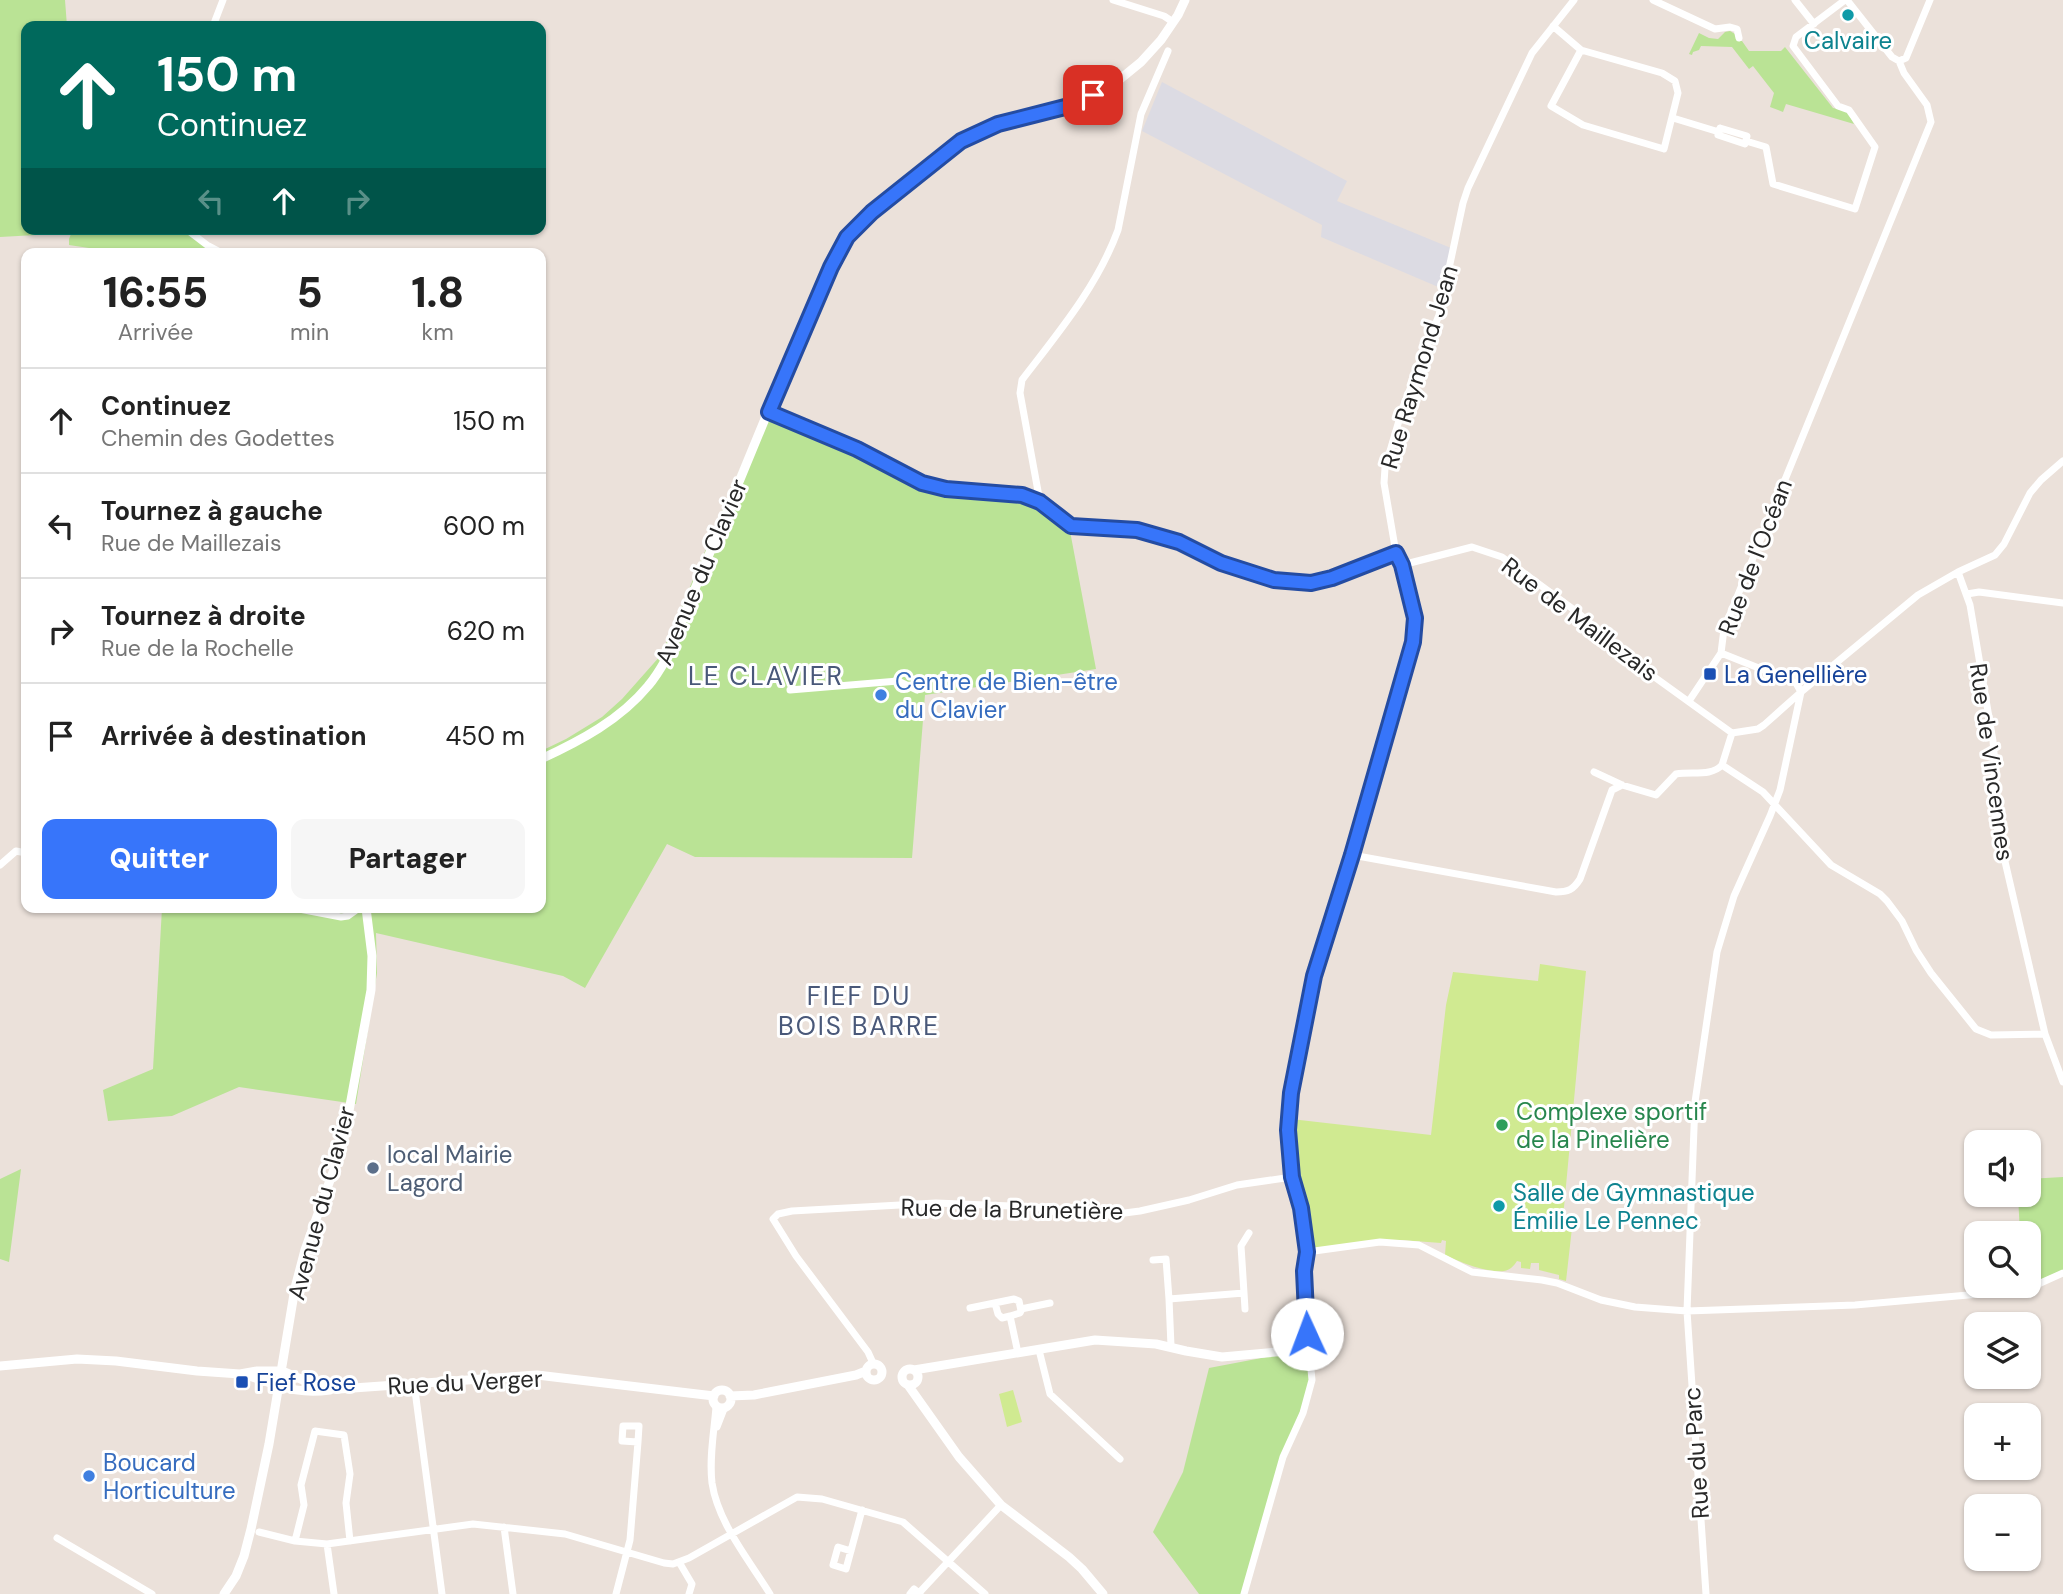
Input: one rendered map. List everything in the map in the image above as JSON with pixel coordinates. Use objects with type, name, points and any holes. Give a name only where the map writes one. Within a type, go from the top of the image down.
[{"type":"street","points":[[215,21],[223,0]]},
{"type":"street","points":[[1113,0],[1164,16],[1173,22]]},
{"type":"street","name":"Avenue du Clavier","points":[[546,756],[598,729],[628,707],[649,685],[666,659],[831,267],[847,237],[872,212],[961,141],[998,124],[1065,107],[1106,88],[1131,71],[1146,57],[1173,22],[1185,0]]},
{"type":"street","name":"Rue Raymond Jean","points":[[1396,553],[1384,483],[1389,449],[1439,315],[1468,188],[1532,53],[1574,0]]},
{"type":"street","points":[[1653,0],[1715,29],[1737,29],[1739,38]]},
{"type":"street","points":[[1796,0],[1814,24]]},
{"type":"street","points":[[1673,118],[1718,132],[1720,128],[1747,136],[1746,141],[1766,147],[1773,184],[1855,209],[1875,146],[1849,110],[1838,106],[1793,46],[1796,37],[1846,0]]},
{"type":"street","name":"Rue de l'Océan","points":[[1801,692],[1796,683],[1721,653],[1724,629],[1931,122],[1927,106],[1899,61],[1892,57],[1846,0]]},
{"type":"street","points":[[1899,61],[1906,58],[1930,0]]},
{"type":"street","points":[[1553,26],[1581,50],[1662,73],[1675,81],[1678,93],[1664,149],[1583,125],[1550,106],[1581,50]]},
{"type":"street","points":[[1040,502],[1020,393],[1022,380],[1079,304],[1112,248],[1141,114],[1168,51]]},
{"type":"street","points":[[1843,205],[1859,198]]},
{"type":"street","points":[[194,235],[212,248]]},
{"type":"street","points":[[769,412],[857,449],[922,483],[946,489],[1022,495],[1040,502],[1071,526],[1137,530],[1179,542],[1221,563],[1274,580],[1311,583],[1332,578],[1396,553],[1402,565],[1415,618],[1413,642],[1314,976],[1291,1093],[1288,1130],[1292,1177],[1301,1208],[1307,1252],[1304,1271],[1312,1380],[1303,1413],[1283,1457],[1244,1594]]},
{"type":"street","points":[[1594,772],[1622,785],[1656,795],[1676,774],[1717,771],[1723,765],[1732,733],[1764,726],[1801,692],[1918,596],[1958,572],[1995,555],[2004,544],[2030,493],[2063,461]]},
{"type":"street","name":"Rue de Maillezais","points":[[1402,565],[1472,547],[1502,557],[1577,612],[1635,663],[1732,733]]},
{"type":"street","name":"Rue de Vincennes","points":[[1958,572],[1967,594],[1993,741],[1993,802],[1997,827],[2045,1034]]},
{"type":"street","points":[[1967,594],[1979,592],[2063,603]]},
{"type":"street","points":[[1689,701],[1721,653]]},
{"type":"street","points":[[790,690],[898,681],[916,690]]},
{"type":"street","points":[[1687,1311],[1695,1102],[1717,952],[1734,896],[1775,805],[1801,692]]},
{"type":"street","points":[[1723,765],[1763,792],[1830,865],[1880,894],[1887,901],[1902,921],[1931,973],[1976,1029],[1991,1035],[2045,1034],[2063,1082]]},
{"type":"street","points":[[1352,855],[1566,892],[1574,888],[1580,879],[1612,790],[1622,785]]},
{"type":"street","points":[[0,864],[16,851],[21,852]]},
{"type":"street","points":[[320,913],[341,917],[352,913]]},
{"type":"street","name":"Avenue du Clavier","points":[[224,1594],[236,1576],[244,1556],[269,1444],[295,1288],[304,1250],[343,1144],[371,989],[372,956],[367,913]]},
{"type":"street","name":"Avenue du Clavier","points":[[370,930],[372,913]]},
{"type":"street","name":"Rue de la Brunetière","points":[[879,1369],[796,1256],[773,1219],[778,1214],[936,1203],[1037,1207],[1060,1213],[1109,1215],[1189,1200],[1237,1185],[1292,1177]]},
{"type":"street","points":[[1245,1309],[1241,1246],[1249,1233]]},
{"type":"street","points":[[1307,1252],[1380,1242],[1419,1244],[1472,1272],[1542,1280],[1558,1283],[1601,1300],[1687,1311],[1855,1305],[2025,1290],[2063,1273]]},
{"type":"street","points":[[1153,1260],[1166,1259],[1171,1346]]},
{"type":"street","points":[[1168,1298],[1244,1293]]},
{"type":"street","points":[[970,1308],[1014,1298],[1019,1301],[1020,1314],[1002,1318],[995,1303]]},
{"type":"street","points":[[1021,1309],[1050,1303]]},
{"type":"street","name":"Rue du Parc","points":[[1687,1311],[1706,1594]]},
{"type":"street","points":[[1010,1316],[1018,1353]]},
{"type":"street","points":[[879,1369],[876,1380],[867,1374],[868,1366],[910,1377],[926,1367],[1095,1340],[1171,1346],[1222,1357],[1309,1349]]},
{"type":"street","points":[[1039,1350],[1050,1394],[1120,1459]]},
{"type":"street","points":[[0,1366],[90,1360],[116,1361],[240,1374],[306,1392],[339,1389]]},
{"type":"street","points":[[240,1374],[282,1371]]},
{"type":"street","name":"Rue du Verger","points":[[282,1371],[308,1382],[339,1389],[537,1375],[691,1394],[721,1402],[867,1374]]},
{"type":"street","points":[[910,1377],[919,1401],[958,1457],[1000,1505],[1069,1557],[1103,1594]]},
{"type":"street","points":[[414,1383],[442,1594]]},
{"type":"street","points":[[721,1402],[713,1437],[711,1471],[714,1496],[732,1534],[769,1594]]},
{"type":"street","points":[[615,1594],[631,1540],[639,1423],[643,1418]]},
{"type":"street","points":[[638,1442],[622,1441],[622,1434],[623,1426],[639,1426]]},
{"type":"street","points":[[295,1541],[304,1505],[301,1485],[315,1431],[344,1435],[349,1474],[346,1503],[350,1541]]},
{"type":"street","points":[[259,1532],[295,1541],[327,1544],[473,1524],[565,1534],[664,1563],[679,1562],[797,1497],[822,1499],[903,1522],[985,1594]]},
{"type":"street","points":[[910,1594],[914,1589],[919,1594],[1000,1505]]},
{"type":"street","points":[[850,1551],[862,1510]]},
{"type":"street","points":[[504,1527],[513,1594]]},
{"type":"street","points":[[57,1538],[152,1594]]},
{"type":"street","points":[[327,1544],[334,1594]]},
{"type":"street","points":[[679,1562],[692,1584],[689,1594]]},
{"type":"shaded area","points":[[1162,82],[1347,181],[1337,201],[1451,248],[1443,289],[1321,237],[1322,225],[1142,131]]},
{"type":"green space","points":[[0,0],[65,0],[67,21],[21,21],[21,235],[36,235],[0,237]]},
{"type":"green space","points":[[1730,31],[1749,51],[1781,51],[1785,47],[1833,108],[1847,111],[1854,124],[1786,104],[1783,112],[1770,107],[1774,93],[1753,66],[1749,69],[1732,47],[1701,46],[1692,55],[1689,54],[1699,33],[1718,39]]},
{"type":"green space","points":[[71,235],[192,235],[211,248],[89,248],[69,245]]},
{"type":"green space","points":[[765,410],[857,449],[922,483],[1022,495],[1059,516],[1070,531],[1096,669],[925,695],[912,858],[695,857],[667,844],[585,988],[563,976],[376,933],[377,973],[356,1104],[239,1087],[172,1116],[108,1121],[103,1090],[153,1069],[162,913],[546,913],[546,749],[602,717],[661,655]]},
{"type":"green space","name":"Complexe sportif de la Pinelière","points":[[1540,964],[1586,971],[1563,1218],[1573,1219],[1566,1281],[1559,1279],[1559,1275],[1539,1270],[1539,1263],[1531,1263],[1530,1269],[1521,1268],[1521,1262],[1517,1261],[1512,1268],[1504,1271],[1473,1266],[1445,1255],[1446,1241],[1442,1240],[1441,1243],[1401,1240],[1309,1250],[1294,1176],[1291,1119],[1431,1135],[1446,1005],[1453,972],[1538,981]]},
{"type":"green space","points":[[21,1169],[9,1262],[0,1259],[0,1179]]},
{"type":"green space","points":[[2063,1177],[2063,1270],[2041,1279],[2041,1221],[2019,1221],[2019,1207],[2041,1207],[2041,1178]]},
{"type":"green space","points":[[1309,1349],[1312,1380],[1283,1457],[1244,1594],[1199,1594],[1153,1532],[1183,1472],[1209,1368]]},
{"type":"green space","points":[[1013,1390],[1022,1422],[1007,1427],[999,1394]]},
{"type":"place","name":"Calvaire","points":[[1848,15]]},
{"type":"place","name":"La Genellière","points":[[1710,674]]},
{"type":"place","name":"Centre de Bien-être du Clavier","points":[[881,695]]},
{"type":"place","name":"Complexe sportif de la Pinelière","points":[[1502,1125]]},
{"type":"place","name":"local Mairie Lagord","points":[[373,1168]]},
{"type":"place","name":"Salle de Gymnastique Émilie Le Pennec","points":[[1499,1206]]},
{"type":"place","name":"Fief Rose","points":[[242,1382]]},
{"type":"place","name":"Boucard Horticulture","points":[[89,1476]]},
{"type":"district","name":"LE CLAVIER","points":[[766,676]]},
{"type":"district","name":"FIEF DU BOIS BARRE","points":[[859,1011]]},
{"type":"route","points":[[1093,95],[1065,107],[998,124],[961,141],[872,212],[847,237],[831,267],[769,412],[857,449],[922,483],[946,489],[1022,495],[1040,502],[1071,526],[1137,530],[1179,542],[1221,563],[1274,580],[1311,583],[1332,578],[1396,553],[1402,565],[1415,618],[1413,642],[1314,976],[1291,1093],[1288,1130],[1292,1177],[1301,1208],[1307,1252],[1304,1271],[1307,1334]]}]
